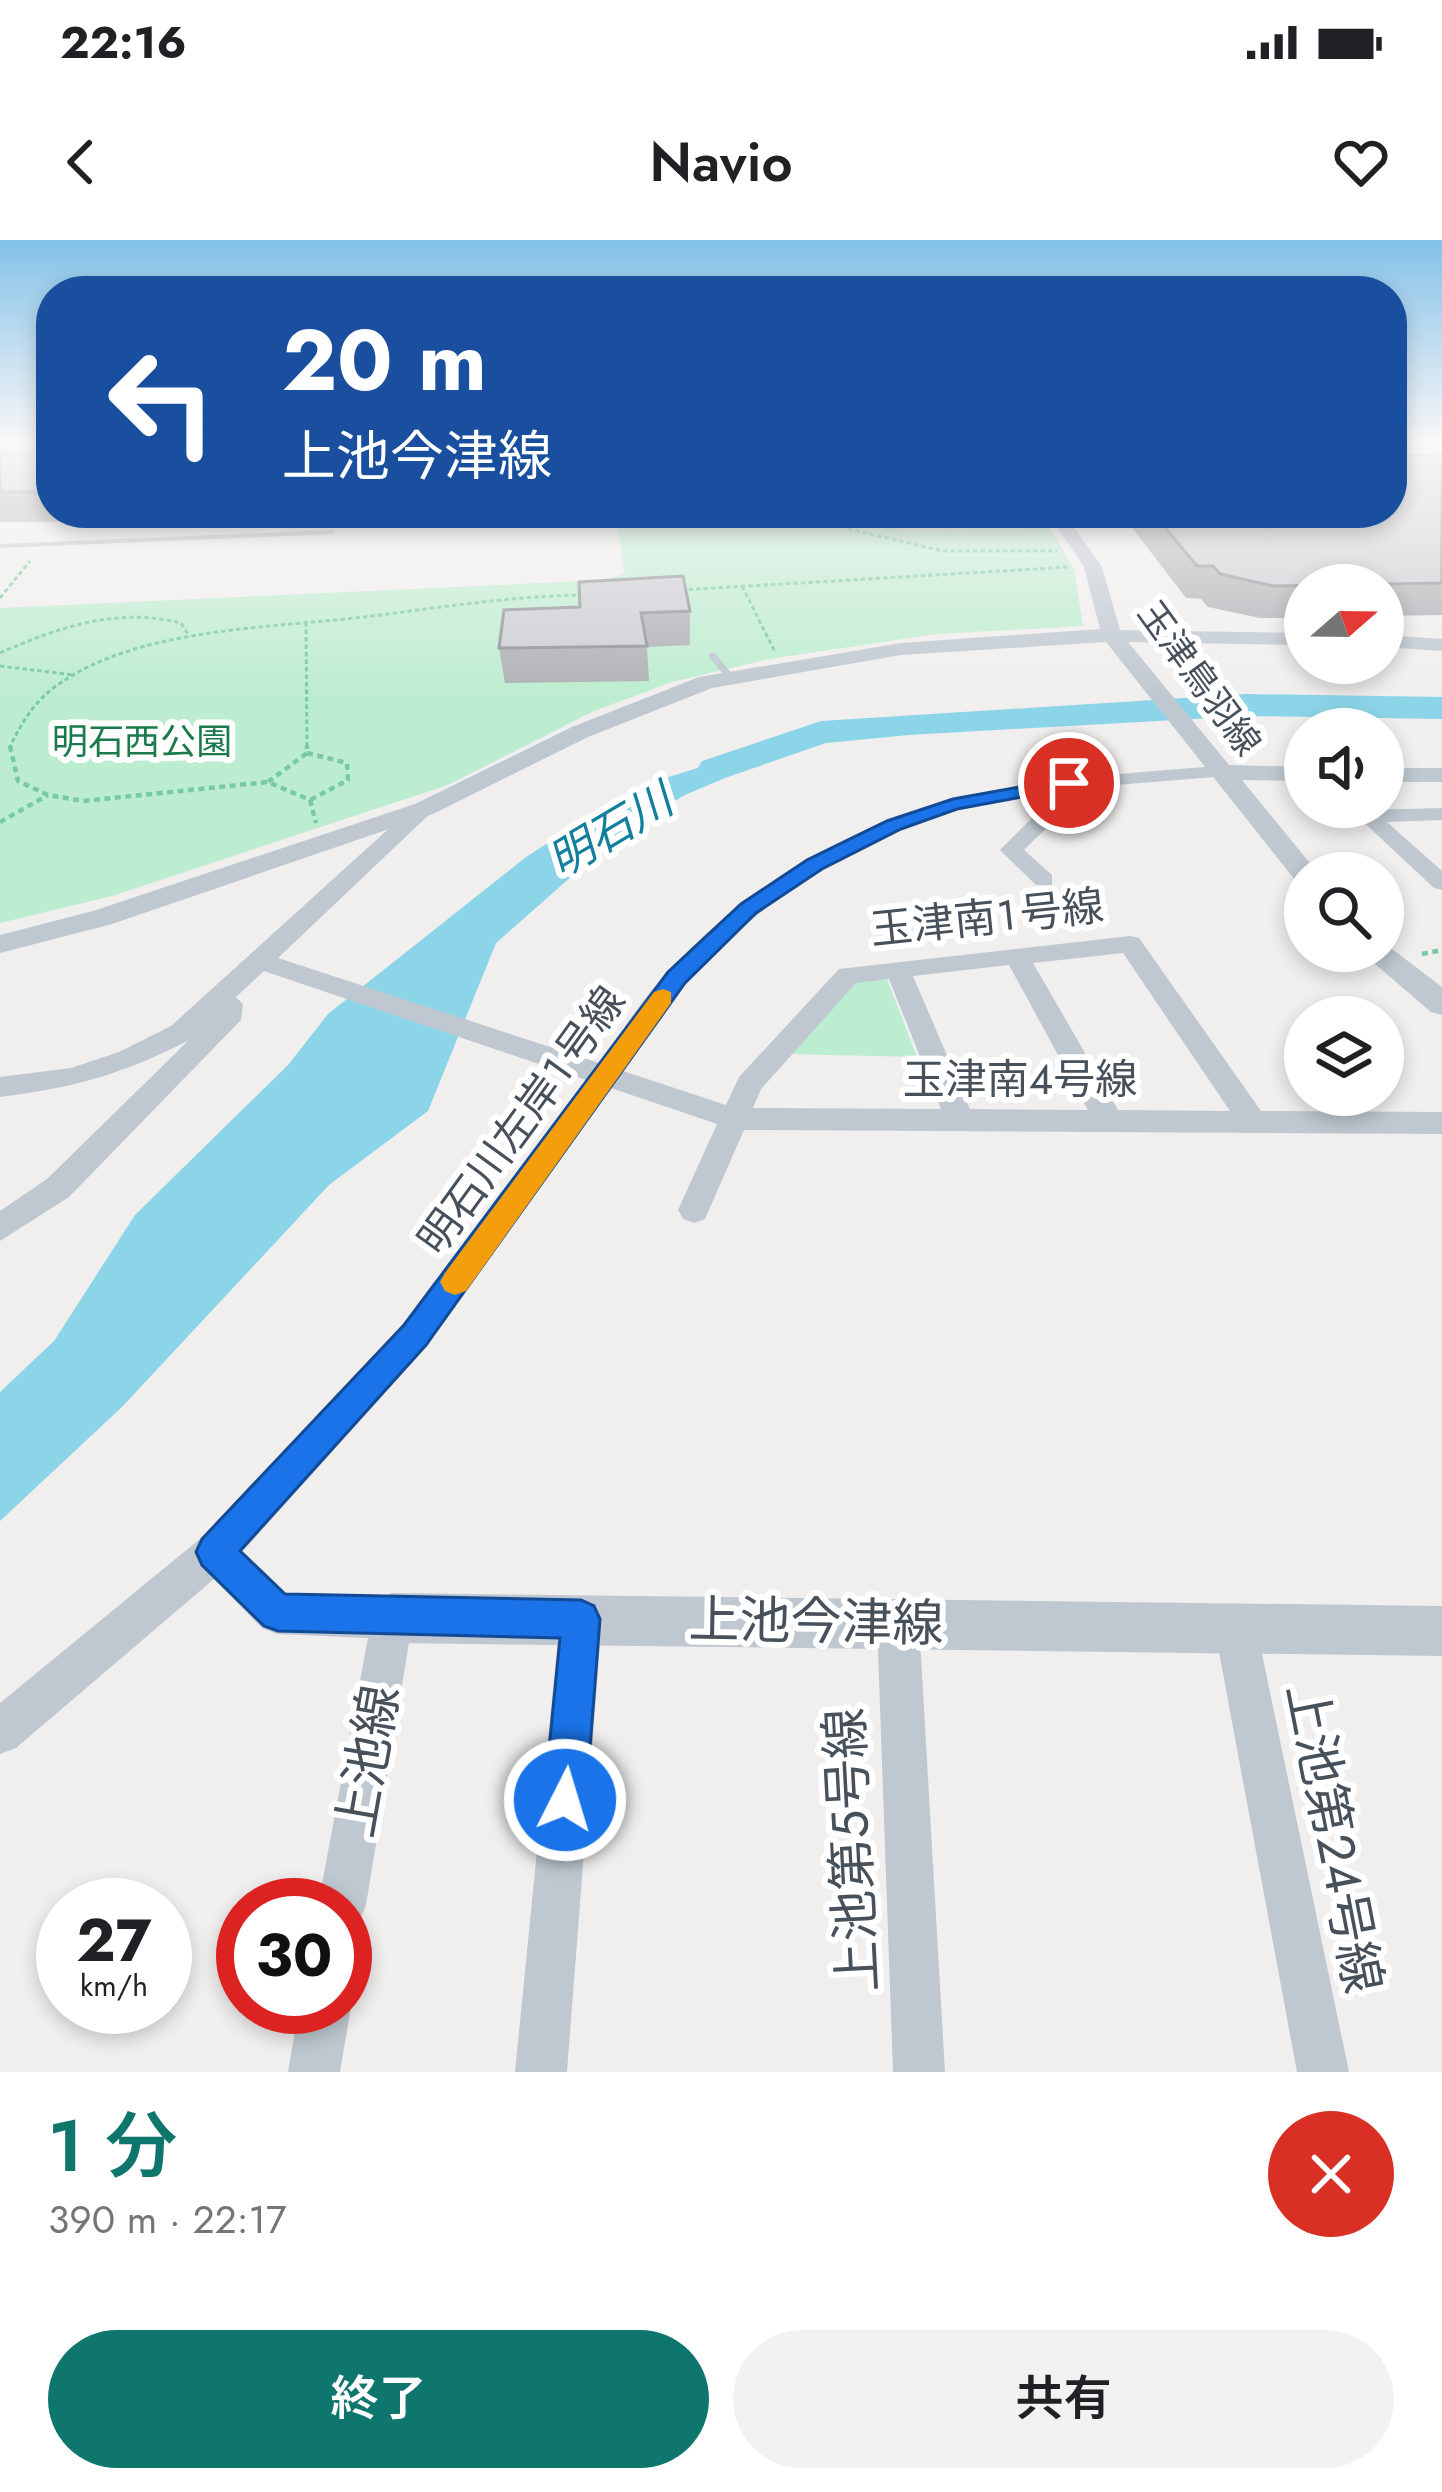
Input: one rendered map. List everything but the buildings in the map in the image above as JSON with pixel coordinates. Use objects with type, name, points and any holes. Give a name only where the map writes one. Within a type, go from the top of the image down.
[{"type":"street","name":"玉津鳥羽線","points":[[1066,528],[1088,559],[1112,636],[1287,852]]},
{"type":"street","points":[[0,944],[102,918],[424,809],[580,732],[730,676],[901,649],[1112,636],[1284,639]]},
{"type":"street","points":[[1404,642],[1442,645]]},
{"type":"street","name":"明石川左岸１号線","points":[[0,1732],[214,1552],[415,1335],[676,977],[748,909],[815,864],[894,825],[953,804],[1069,783],[1220,772],[1284,774]]},
{"type":"street","points":[[1404,775],[1442,775]]},
{"type":"street","points":[[1044,880],[1011,850],[1069,795],[1069,783]]},
{"type":"street","points":[[0,1088],[72,1078],[129,1059],[181,1033],[424,809]]},
{"type":"street","points":[[1442,814],[1368,816],[1442,884]]},
{"type":"street","name":"玉津南１号線","points":[[694,1210],[749,1084],[848,975],[1130,944],[1253,1122]]},
{"type":"street","points":[[1018,958],[1109,1121]]},
{"type":"street","name":"玉津南４号線","points":[[262,961],[735,1119],[1442,1123]]},
{"type":"street","points":[[898,970],[960,1120]]},
{"type":"street","points":[[1404,972],[1442,1004]]},
{"type":"street","points":[[0,1228],[58,1188],[232,1014],[227,992]]},
{"type":"street","name":"上池今津線","points":[[214,1552],[278,1612],[392,1618],[1442,1631]]},
{"type":"street","name":"上池線","points":[[348,1878],[392,1618]]},
{"type":"street","points":[[541,2072],[581,1619]]},
{"type":"street","name":"上池第５号線","points":[[898,1622],[919,2072]]},
{"type":"street","name":"上池第２４号線","points":[[1235,1625],[1323,2072]]},
{"type":"street","points":[[314,2072],[320,2034]]},
{"type":"lane","points":[[0,546],[333,532]]},
{"type":"lane","points":[[712,655],[730,676]]},
{"type":"path","points":[[848,529],[943,551],[1088,559]]},
{"type":"path","points":[[0,598],[44,545]]},
{"type":"path","points":[[670,591],[1088,559]]},
{"type":"path","points":[[742,586],[782,666]]},
{"type":"path","points":[[307,753],[268,782],[114,801],[48,795],[18,781],[9,748],[33,707],[78,676],[138,650],[189,636],[515,595],[599,596]]},
{"type":"path","points":[[0,653],[58,629],[100,619],[162,616],[181,623],[189,636]]},
{"type":"path","points":[[306,622],[307,753]]},
{"type":"path","points":[[0,666],[78,676]]},
{"type":"path","points":[[307,753],[347,763],[348,780],[310,800]]},
{"type":"path","points":[[268,782],[310,800]]},
{"type":"path","points":[[0,822],[48,795]]},
{"type":"path","points":[[310,800],[320,844]]},
{"type":"green space","name":"明石西公園","points":[[618,528],[1050,528],[1074,569],[1083,626],[936,634],[769,659],[672,682],[594,711],[448,785],[112,896],[0,923],[0,608],[608,580],[625,573]]},
{"type":"green space","points":[[859,977],[887,979],[917,1057],[786,1054]]},
{"type":"water","points":[[797,737],[758,764],[685,795],[623,831],[496,943],[428,1111],[329,1185],[122,1407],[0,1521],[0,1392],[54,1341],[135,1215],[288,1065],[328,1014],[526,857],[593,814],[659,780]]},
{"type":"waterway","name":"明石川","points":[[716,769],[821,732],[909,724],[1247,705],[1442,708]]},
{"type":"slow traffic","points":[[455,1282],[663,997]]},
{"type":"route","points":[[565,1800],[581,1619],[278,1612],[214,1552],[415,1335],[676,977],[748,909],[815,864],[894,825],[953,804],[1069,783]]}]
